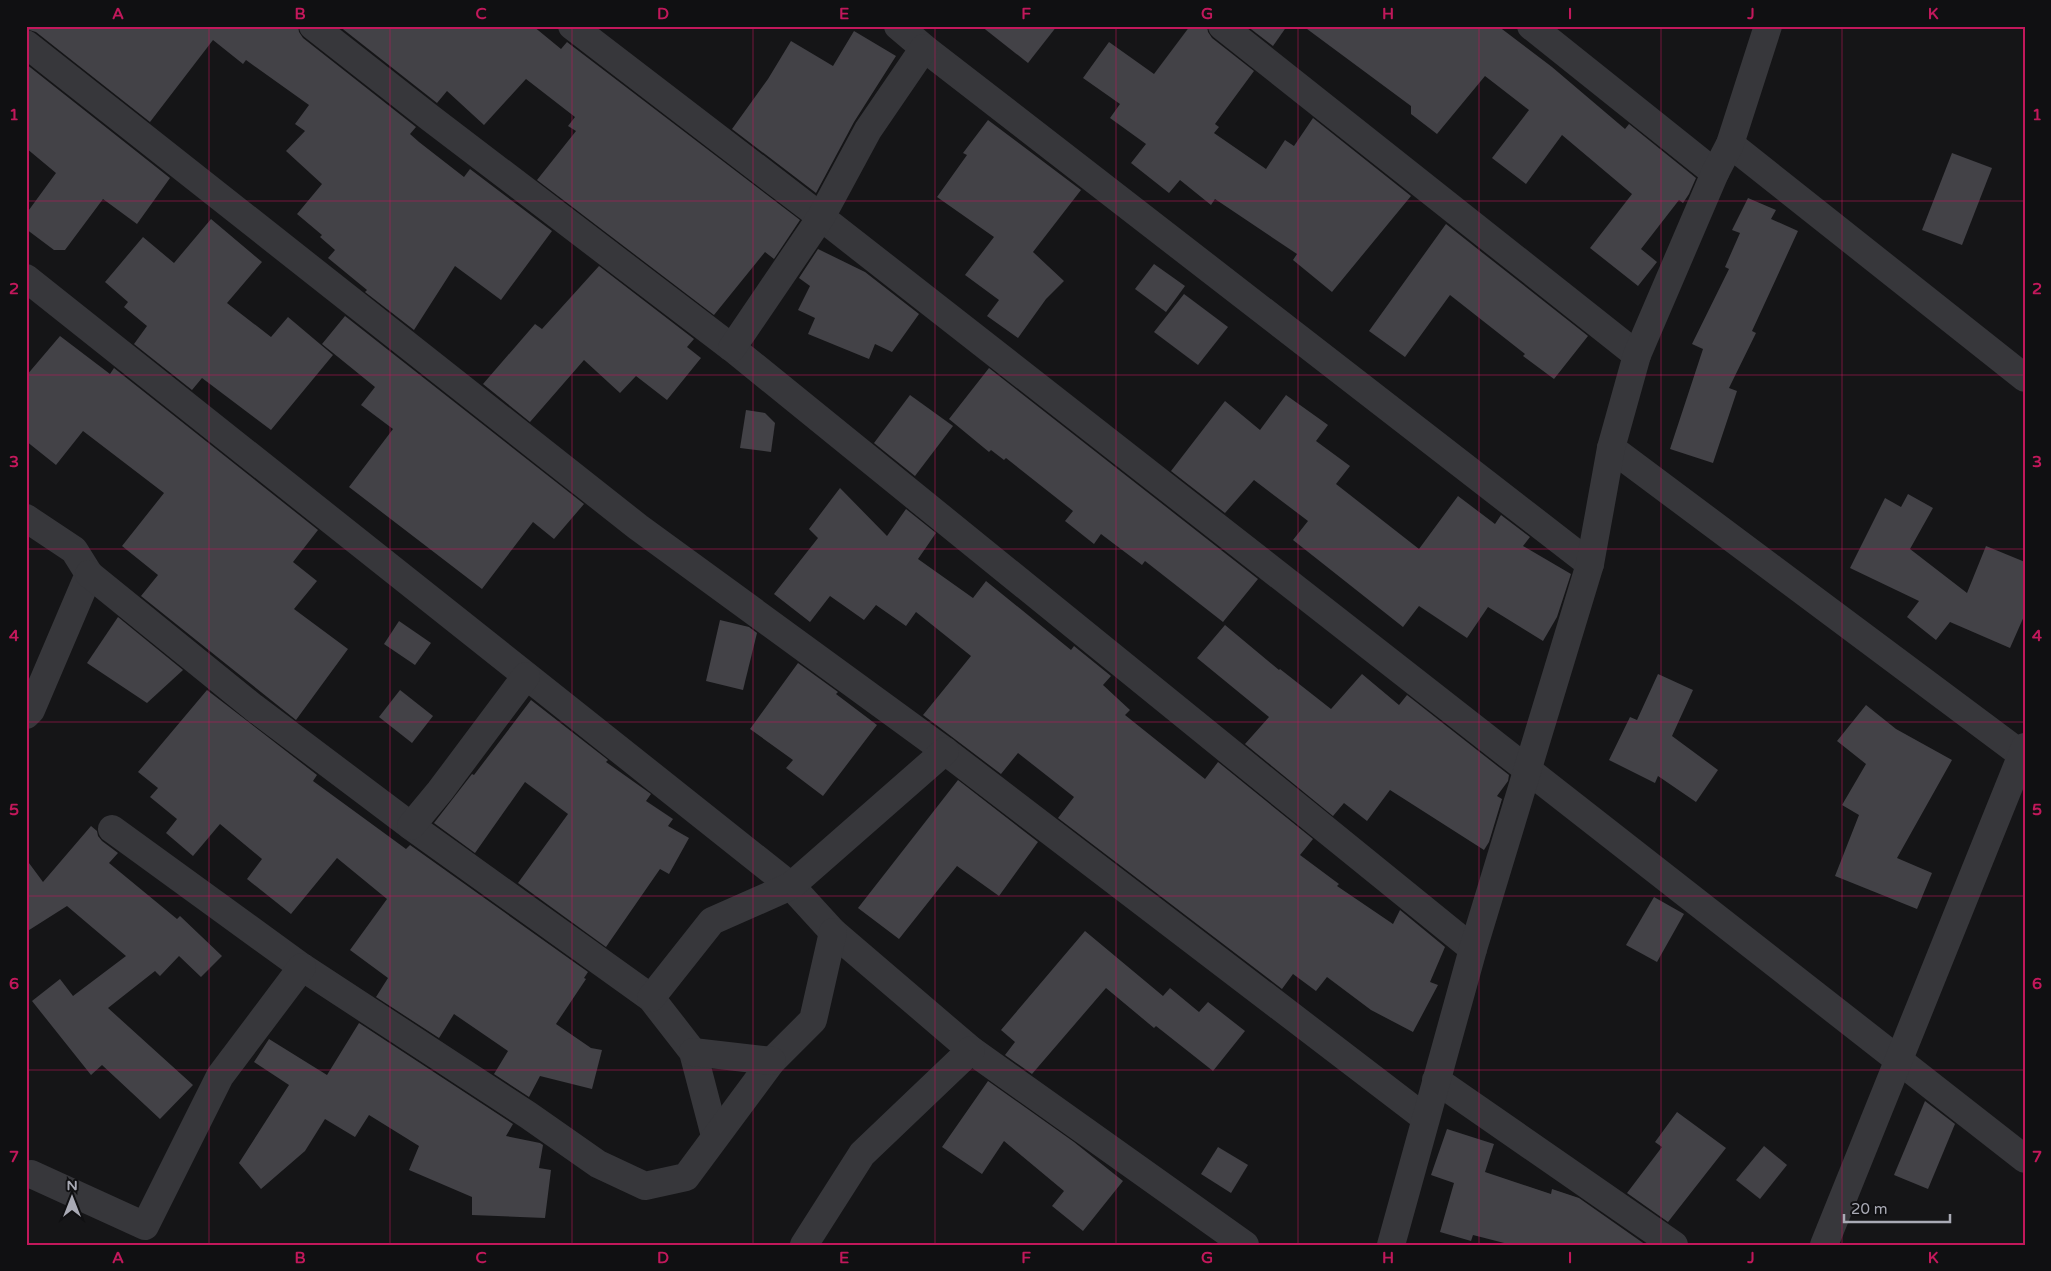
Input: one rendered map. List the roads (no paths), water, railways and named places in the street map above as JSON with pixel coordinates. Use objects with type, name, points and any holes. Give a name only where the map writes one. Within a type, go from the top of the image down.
[{"type":"street","points":[[313,26],[429,118],[732,348],[1473,949]]},
{"type":"street","points":[[572,26],[821,217],[2025,1159]]},
{"type":"street","points":[[898,26],[1590,564]]},
{"type":"street","points":[[1222,26],[1637,355]]},
{"type":"street","points":[[1530,26],[1715,173]]},
{"type":"street","points":[[1391,1245],[1473,949],[1590,564],[1611,448],[1637,355],[1715,173],[1730,144],[1768,26]]},
{"type":"street","points":[[26,44],[638,527],[945,751],[1425,1118]]},
{"type":"street","points":[[732,348],[821,217],[868,130],[924,48]]},
{"type":"street","points":[[1730,144],[2025,378]]},
{"type":"street","points":[[26,278],[791,886],[833,932],[971,1050],[1245,1245]]},
{"type":"street","points":[[1611,448],[2024,753],[1824,1245]]},
{"type":"street","points":[[26,518],[74,550],[89,574],[253,707],[411,826],[651,998],[693,1052],[716,1136]]},
{"type":"street","points":[[26,714],[31,710],[89,574]]},
{"type":"street","points":[[411,826],[440,791],[526,676]]},
{"type":"street","points":[[651,998],[712,921],[791,886],[945,751]]},
{"type":"street","points":[[112,829],[302,967],[520,1110],[598,1164],[645,1186],[686,1177],[772,1061],[813,1020],[833,932]]},
{"type":"street","points":[[28,1172],[145,1226],[220,1076],[302,967]]},
{"type":"street","points":[[804,1245],[862,1154],[971,1050]]},
{"type":"street","points":[[693,1052],[772,1061]]},
{"type":"street","points":[[1436,1080],[1674,1245]]}]
